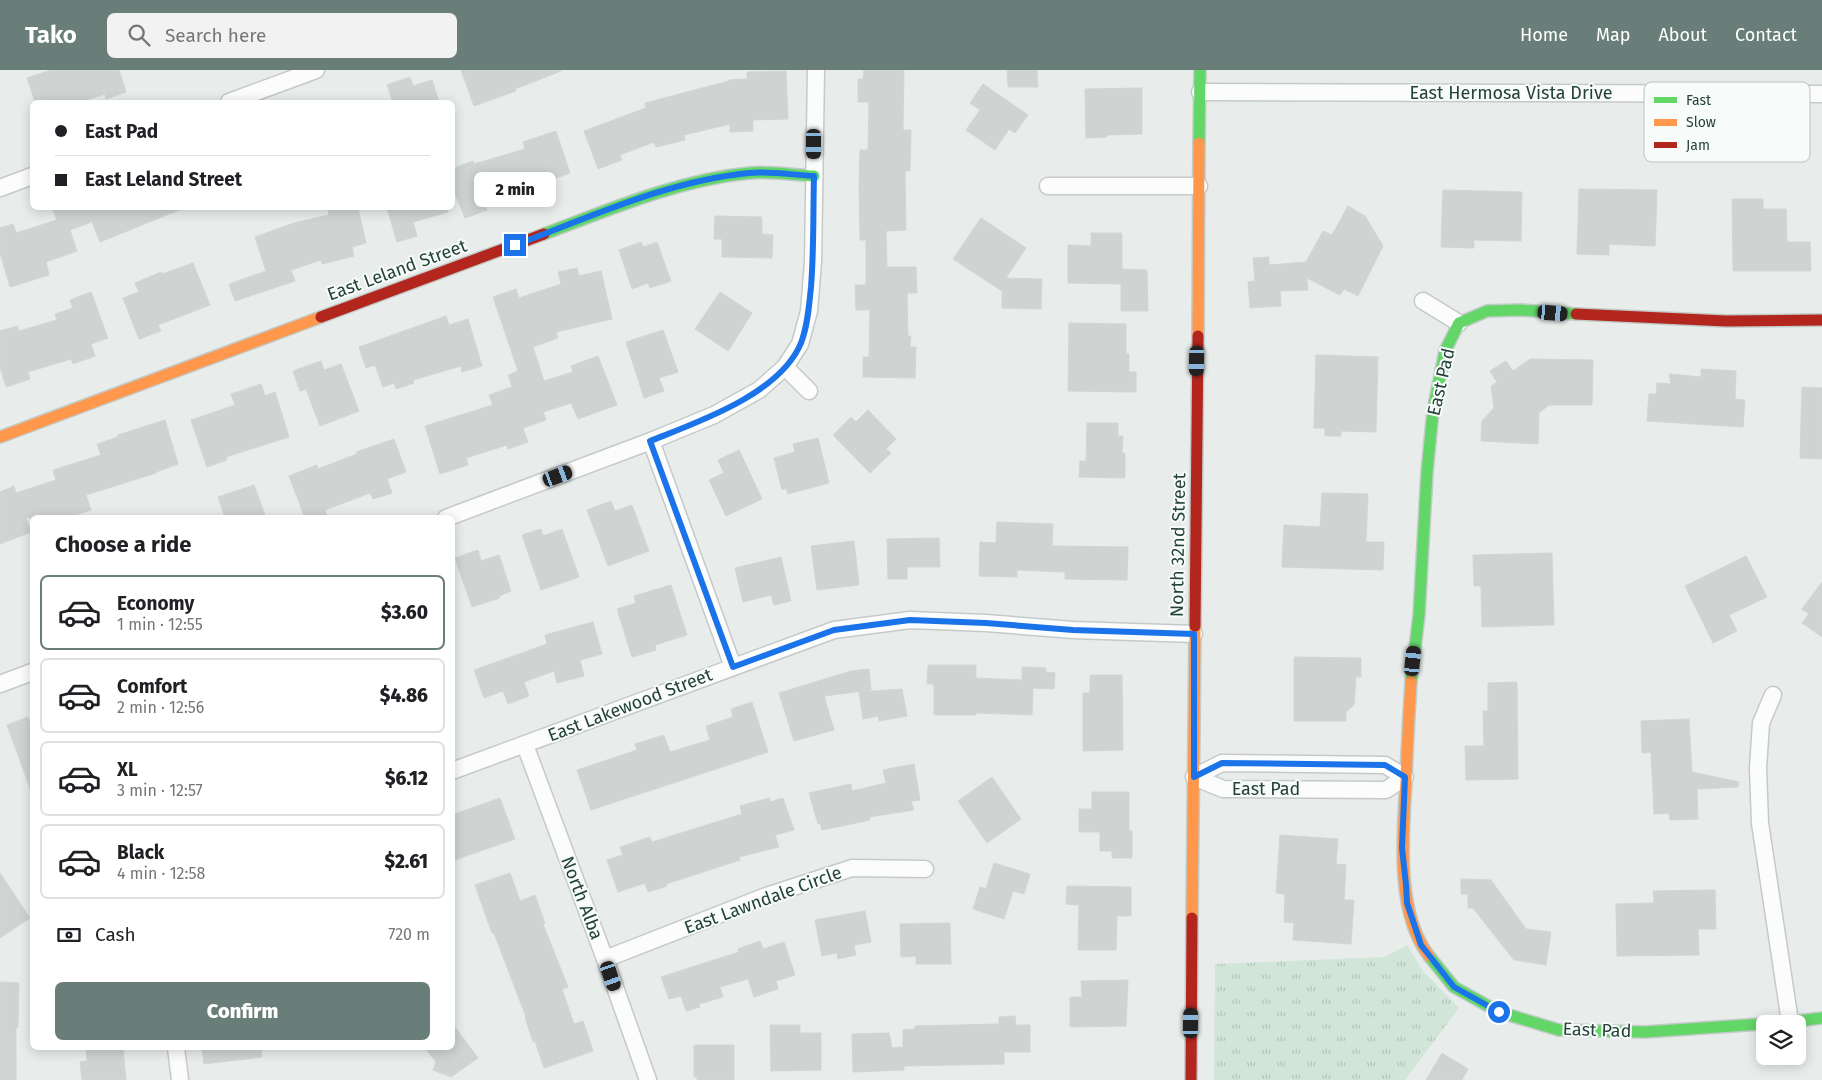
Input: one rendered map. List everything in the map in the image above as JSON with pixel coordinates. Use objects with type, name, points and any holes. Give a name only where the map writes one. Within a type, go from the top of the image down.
[{"type":"street","points":[[234,100],[316,70]]},
{"type":"street","points":[[454,515],[714,415],[760,390],[785,367],[800,344],[809,312],[813,262],[816,70]]},
{"type":"street","name":"North 32nd Street","points":[[1191,1080],[1200,70]]},
{"type":"street","name":"East Hermosa Vista Drive","points":[[1200,92],[1644,93]]},
{"type":"street","name":"East Leland Street","points":[[0,437],[644,197],[701,180],[751,173],[814,176]]},
{"type":"street","points":[[0,188],[30,177]]},
{"type":"street","points":[[1048,186],[1199,186]]},
{"type":"street","points":[[1423,301],[1459,323],[1487,312],[1520,310],[1726,321],[1822,320]]},
{"type":"street","name":"East Pad","points":[[1459,323],[1445,350],[1433,411],[1427,472],[1419,615],[1411,676],[1402,848],[1407,903],[1421,945],[1454,987],[1499,1012],[1559,1030],[1645,1032],[1756,1024]]},
{"type":"street","points":[[785,367],[809,392]]},
{"type":"street","points":[[650,441],[733,667]]},
{"type":"street","name":"East Lakewood Street","points":[[455,770],[834,630],[910,620],[986,623],[1073,630],[1194,634]]},
{"type":"street","points":[[0,684],[30,673]]},
{"type":"street","points":[[1772,694],[1761,723],[1758,768],[1760,823],[1789,1015]]},
{"type":"street","name":"North Alba","points":[[525,745],[648,1080]]},
{"type":"street","name":"East Pad","points":[[1194,777],[1222,763],[1385,765],[1405,777]]},
{"type":"street","name":"East Pad","points":[[1194,777],[1222,789],[1386,790],[1405,777]]},
{"type":"street","name":"East Lawndale Circle","points":[[605,959],[770,894],[852,868],[925,869]]},
{"type":"street","name":"East Pad","points":[[1806,1020],[1822,1018]]},
{"type":"street","points":[[176,1050],[180,1080]]},
{"type":"green space","points":[[1407,945],[1423,971],[1459,1008],[1405,1080],[1214,1080],[1215,964],[1385,957]]},
{"type":"building","points":[[51,70],[119,70],[126,92],[106,99],[105,94],[86,100],[34,100],[27,78]]},
{"type":"building","points":[[461,70],[561,71],[515,89],[516,91],[474,106]]},
{"type":"building","points":[[864,70],[904,70],[903,130],[911,130],[910,171],[905,171],[906,230],[886,231],[887,267],[916,267],[917,293],[907,293],[908,336],[911,336],[910,347],[916,347],[915,378],[863,377],[863,357],[869,357],[870,310],[856,310],[855,285],[866,285],[866,240],[860,240],[859,184],[860,150],[868,150],[869,102],[858,102],[858,79],[863,79]]},
{"type":"building","points":[[1007,70],[1037,70],[1038,87],[1008,87]]},
{"type":"building","points":[[786,71],[788,119],[753,120],[753,131],[730,132],[730,124],[684,135],[685,140],[656,147],[654,142],[620,155],[622,160],[598,169],[584,131],[646,108],[645,103],[729,80],[747,79],[747,72]]},
{"type":"building","points":[[410,77],[413,86],[432,80],[438,100],[392,100],[387,85]]},
{"type":"building","points":[[983,84],[1028,115],[1015,133],[1009,129],[995,150],[966,130],[980,110],[970,103]]},
{"type":"building","points":[[1142,88],[1142,134],[1086,138],[1085,89]]},
{"type":"building","points":[[556,131],[570,173],[551,180],[553,186],[531,193],[529,188],[484,205],[487,210],[465,218],[455,193],[455,168],[473,161],[474,164],[525,149],[523,142]]},
{"type":"building","points":[[1579,189],[1657,190],[1655,246],[1609,244],[1609,255],[1577,254]]},
{"type":"building","points":[[1443,190],[1522,192],[1521,241],[1474,240],[1474,248],[1441,247]]},
{"type":"building","points":[[1732,199],[1763,199],[1763,209],[1786,209],[1787,242],[1810,242],[1811,271],[1733,271]]},
{"type":"building","points":[[1348,206],[1365,216],[1383,246],[1358,296],[1344,289],[1340,295],[1307,278],[1308,290],[1280,291],[1281,306],[1250,308],[1248,282],[1255,281],[1253,258],[1269,257],[1269,265],[1306,262],[1323,231],[1332,235]]},
{"type":"building","points":[[53,210],[179,210],[100,242],[92,222],[70,230],[77,251],[46,262],[49,275],[10,287],[0,253],[0,228],[13,224],[16,233],[57,220]]},
{"type":"building","points":[[328,210],[358,210],[366,243],[352,247],[354,256],[322,264],[321,260],[291,270],[295,281],[235,301],[229,284],[266,271],[255,237],[294,223],[329,215]]},
{"type":"building","points":[[388,210],[448,210],[448,212],[413,222],[417,236],[397,242]]},
{"type":"building","points":[[715,216],[762,217],[762,234],[773,235],[772,258],[722,257],[722,239],[714,239]]},
{"type":"building","points":[[981,218],[1026,248],[1006,278],[1042,279],[1041,309],[1002,308],[1002,291],[953,259]]},
{"type":"building","points":[[1091,233],[1122,233],[1122,269],[1147,270],[1148,311],[1121,311],[1121,284],[1068,283],[1068,245],[1091,246]]},
{"type":"building","points":[[641,242],[643,247],[657,242],[671,281],[650,288],[648,283],[632,289],[619,250]]},
{"type":"building","points":[[193,263],[210,305],[158,325],[161,331],[139,339],[123,298],[139,292],[135,283],[161,272],[162,274]]},
{"type":"building","points":[[577,268],[579,276],[601,271],[612,319],[556,332],[558,338],[533,347],[544,381],[573,372],[571,366],[598,356],[617,405],[578,419],[571,403],[543,412],[546,420],[523,428],[528,442],[508,449],[507,445],[466,458],[468,465],[440,474],[425,426],[493,405],[489,395],[512,387],[508,375],[518,371],[493,297],[516,289],[519,298],[561,284],[558,272]]},
{"type":"building","points":[[91,292],[108,338],[91,344],[95,356],[73,364],[71,359],[28,372],[30,379],[6,387],[0,367],[0,331],[17,326],[19,331],[57,320],[55,314],[73,308],[70,300]]},
{"type":"building","points":[[720,292],[752,313],[728,351],[695,329]]},
{"type":"building","points":[[446,316],[449,325],[468,319],[482,366],[462,372],[461,366],[413,380],[414,383],[396,389],[394,383],[383,387],[375,365],[366,368],[359,347]]},
{"type":"building","points":[[1069,323],[1126,324],[1126,354],[1129,354],[1129,372],[1136,372],[1136,392],[1068,391]]},
{"type":"building","points":[[663,330],[678,372],[659,378],[664,391],[644,398],[626,342]]},
{"type":"building","points":[[1316,355],[1378,357],[1376,432],[1341,431],[1341,436],[1325,436],[1325,428],[1314,428]]},
{"type":"building","points":[[1530,359],[1593,360],[1592,405],[1549,405],[1539,413],[1538,444],[1481,441],[1482,421],[1494,408],[1491,386],[1497,382],[1490,371],[1506,361],[1513,371]]},
{"type":"building","points":[[321,361],[324,370],[341,364],[359,411],[320,426],[306,389],[300,391],[293,371]]},
{"type":"building","points":[[1701,369],[1736,371],[1735,399],[1745,400],[1743,427],[1647,421],[1649,394],[1656,394],[1657,383],[1671,384],[1669,374],[1701,377]]},
{"type":"building","points":[[261,384],[265,396],[275,392],[289,437],[226,457],[227,460],[207,467],[191,420],[235,405],[231,394]]},
{"type":"building","points":[[1802,387],[1822,388],[1822,459],[1800,458]]},
{"type":"building","points":[[868,410],[896,439],[886,449],[891,453],[870,473],[833,435],[851,417],[856,422]]},
{"type":"building","points":[[165,420],[178,464],[156,473],[86,495],[91,510],[75,515],[30,515],[30,518],[26,518],[30,532],[0,544],[0,492],[14,486],[16,493],[56,480],[53,470],[101,455],[97,444],[118,437],[118,435]]},
{"type":"building","points":[[1087,423],[1118,423],[1118,436],[1123,436],[1122,453],[1125,453],[1125,478],[1079,477],[1080,461],[1086,461]]},
{"type":"building","points":[[818,438],[829,483],[788,494],[786,488],[782,490],[774,458],[795,452],[793,444]]},
{"type":"building","points":[[394,439],[406,472],[387,479],[392,493],[373,499],[370,493],[325,510],[327,515],[304,515],[289,476],[317,465],[318,469],[357,454],[356,452]]},
{"type":"building","points":[[739,450],[762,499],[726,516],[709,480],[724,473],[718,460]]},
{"type":"building","points":[[254,485],[265,515],[224,515],[218,497]]},
{"type":"building","points":[[1322,493],[1368,494],[1366,542],[1384,542],[1383,570],[1282,567],[1284,525],[1320,527]]},
{"type":"building","points":[[611,501],[615,511],[632,505],[649,551],[608,566],[587,510]]},
{"type":"building","points":[[997,522],[1053,524],[1052,546],[1128,547],[1127,580],[1065,579],[1065,572],[1017,570],[1017,577],[979,576],[980,542],[996,543]]},
{"type":"building","points":[[541,529],[543,536],[562,529],[579,577],[541,590],[522,535]]},
{"type":"building","points":[[939,538],[940,567],[907,567],[907,579],[888,579],[887,539]]},
{"type":"building","points":[[854,541],[859,585],[817,590],[811,546]]},
{"type":"building","points":[[478,550],[481,561],[499,555],[511,591],[499,596],[500,598],[472,607],[455,558]]},
{"type":"building","points":[[1552,553],[1554,625],[1482,627],[1481,586],[1474,586],[1473,555]]},
{"type":"building","points":[[1746,556],[1767,597],[1729,615],[1737,631],[1713,643],[1685,586]]},
{"type":"building","points":[[781,557],[791,601],[774,605],[771,595],[743,602],[735,568]]},
{"type":"building","points":[[1822,582],[1822,637],[1802,623],[1809,614],[1802,609]]},
{"type":"building","points":[[671,585],[687,635],[655,645],[656,650],[632,657],[617,609],[636,603],[634,596]]},
{"type":"building","points":[[593,622],[602,654],[580,660],[584,676],[557,683],[554,671],[524,682],[529,696],[508,704],[503,691],[484,698],[474,670],[547,644],[545,635]]},
{"type":"building","points":[[1294,657],[1361,658],[1361,677],[1356,677],[1354,705],[1346,712],[1346,721],[1294,721]]},
{"type":"building","points":[[928,665],[976,665],[976,678],[1022,680],[1022,667],[1046,668],[1045,672],[1055,673],[1054,689],[1033,688],[1032,715],[976,713],[976,715],[934,715],[934,684],[927,684]]},
{"type":"building","points":[[869,669],[871,690],[824,696],[834,730],[794,741],[779,693],[851,671]]},
{"type":"building","points":[[1090,675],[1122,675],[1123,750],[1083,751],[1083,693],[1090,693]]},
{"type":"building","points":[[1517,682],[1518,779],[1466,780],[1465,746],[1484,746],[1483,711],[1488,711],[1488,683]]},
{"type":"building","points":[[902,689],[907,716],[879,721],[878,716],[863,719],[859,692]]},
{"type":"building","points":[[752,702],[768,752],[591,810],[577,770],[637,750],[635,744],[664,735],[670,752],[710,740],[706,726],[733,717],[731,709]]},
{"type":"building","points":[[28,717],[30,723],[30,788],[7,725]]},
{"type":"building","points":[[1689,719],[1692,772],[1739,782],[1738,787],[1697,789],[1698,819],[1670,820],[1669,813],[1654,814],[1651,752],[1642,753],[1641,721]]},
{"type":"building","points":[[914,764],[920,800],[911,801],[914,810],[869,817],[870,820],[822,830],[820,823],[818,824],[809,793],[851,784],[852,791],[886,783],[883,770]]},
{"type":"building","points":[[992,777],[1021,819],[987,843],[958,801]]},
{"type":"building","points":[[1092,792],[1129,792],[1129,831],[1132,831],[1132,858],[1112,858],[1112,851],[1100,851],[1100,832],[1079,832],[1079,809],[1092,809]]},
{"type":"building","points":[[500,798],[515,839],[455,860],[455,814]]},
{"type":"building","points":[[769,798],[770,802],[783,798],[794,830],[775,835],[779,847],[739,857],[740,860],[666,884],[667,886],[648,892],[645,883],[618,892],[607,860],[623,855],[620,847],[650,837],[652,842],[742,814],[740,806]]},
{"type":"building","points":[[1280,835],[1338,839],[1336,864],[1346,865],[1344,900],[1354,900],[1351,944],[1293,940],[1294,923],[1284,922],[1285,894],[1276,893]]},
{"type":"building","points":[[994,863],[1030,874],[1024,894],[1013,891],[1004,919],[973,909],[980,887],[986,889]]},
{"type":"building","points":[[0,873],[30,918],[0,938]]},
{"type":"building","points":[[510,873],[520,901],[535,895],[545,923],[543,924],[568,987],[562,989],[574,1024],[583,1021],[593,1051],[544,1068],[475,885]]},
{"type":"building","points":[[1461,879],[1491,880],[1526,929],[1551,932],[1546,965],[1514,960],[1473,908],[1468,908],[1468,894],[1461,894]]},
{"type":"building","points":[[1067,886],[1131,887],[1131,916],[1117,916],[1116,950],[1078,950],[1079,905],[1066,904]]},
{"type":"building","points":[[1715,890],[1716,929],[1698,929],[1699,955],[1617,956],[1616,904],[1654,903],[1653,891]]},
{"type":"building","points":[[865,911],[871,942],[854,945],[856,955],[838,959],[837,953],[822,956],[815,920]]},
{"type":"building","points":[[950,923],[951,964],[916,964],[916,956],[901,957],[900,924]]},
{"type":"building","points":[[760,941],[763,949],[784,942],[795,975],[776,981],[778,989],[754,997],[748,979],[720,987],[723,997],[699,1004],[700,1007],[686,1011],[681,996],[669,999],[661,977],[739,952],[738,949]]},
{"type":"building","points":[[1128,980],[1126,1026],[1070,1027],[1070,997],[1082,997],[1081,981]]},
{"type":"building","points":[[0,982],[19,983],[18,1028],[16,1028],[16,1080],[0,1080]]},
{"type":"building","points":[[1015,1016],[1016,1025],[1030,1025],[1030,1052],[1004,1052],[1004,1064],[904,1066],[904,1070],[853,1072],[852,1034],[889,1033],[892,1048],[903,1047],[903,1030],[915,1029],[915,1026],[999,1024],[999,1017]]},
{"type":"building","points":[[770,1025],[800,1025],[800,1033],[821,1033],[821,1070],[771,1071]]},
{"type":"building","points":[[455,1027],[478,1058],[451,1077],[433,1070],[436,1062],[427,1050],[455,1050]]},
{"type":"building","points":[[694,1045],[734,1045],[734,1080],[697,1080],[697,1077],[694,1077]]},
{"type":"building","points":[[86,1050],[123,1050],[126,1080],[82,1080],[80,1062],[87,1061]]},
{"type":"building","points":[[202,1050],[261,1050],[262,1057],[204,1064]]},
{"type":"building","points":[[1442,1053],[1468,1069],[1462,1080],[1426,1080]]},
{"type":"traffic: fast","points":[[1199,143],[1200,70]]},
{"type":"traffic: fast","points":[[544,234],[645,197],[696,182],[749,173],[814,176]]},
{"type":"traffic: fast","points":[[1411,681],[1419,615],[1427,472],[1433,411],[1445,351],[1459,323],[1487,311],[1520,310],[1576,314]]},
{"type":"traffic: fast","points":[[1429,956],[1454,987],[1499,1012],[1559,1030],[1645,1032],[1822,1018]]},
{"type":"traffic: slow","points":[[1198,336],[1199,143]]},
{"type":"traffic: slow","points":[[0,437],[321,317]]},
{"type":"traffic: slow","points":[[1192,918],[1195,626]]},
{"type":"traffic: slow","points":[[1411,681],[1403,848],[1404,872],[1406,895],[1411,917],[1418,938],[1429,956]]},
{"type":"traffic: jam","points":[[321,317],[544,234]]},
{"type":"traffic: jam","points":[[1576,314],[1726,321],[1822,320]]},
{"type":"traffic: jam","points":[[1195,626],[1198,336]]},
{"type":"traffic: jam","points":[[1191,1080],[1192,918]]},
{"type":"route","points":[[515,245],[644,197],[701,180],[751,173],[814,176],[813,262],[809,312],[800,344],[785,367],[760,390],[714,415],[650,441],[733,667],[834,630],[910,620],[986,623],[1073,630],[1194,634],[1194,777],[1222,763],[1385,765],[1405,777],[1402,848],[1407,903],[1421,945],[1454,987],[1499,1012]]}]
